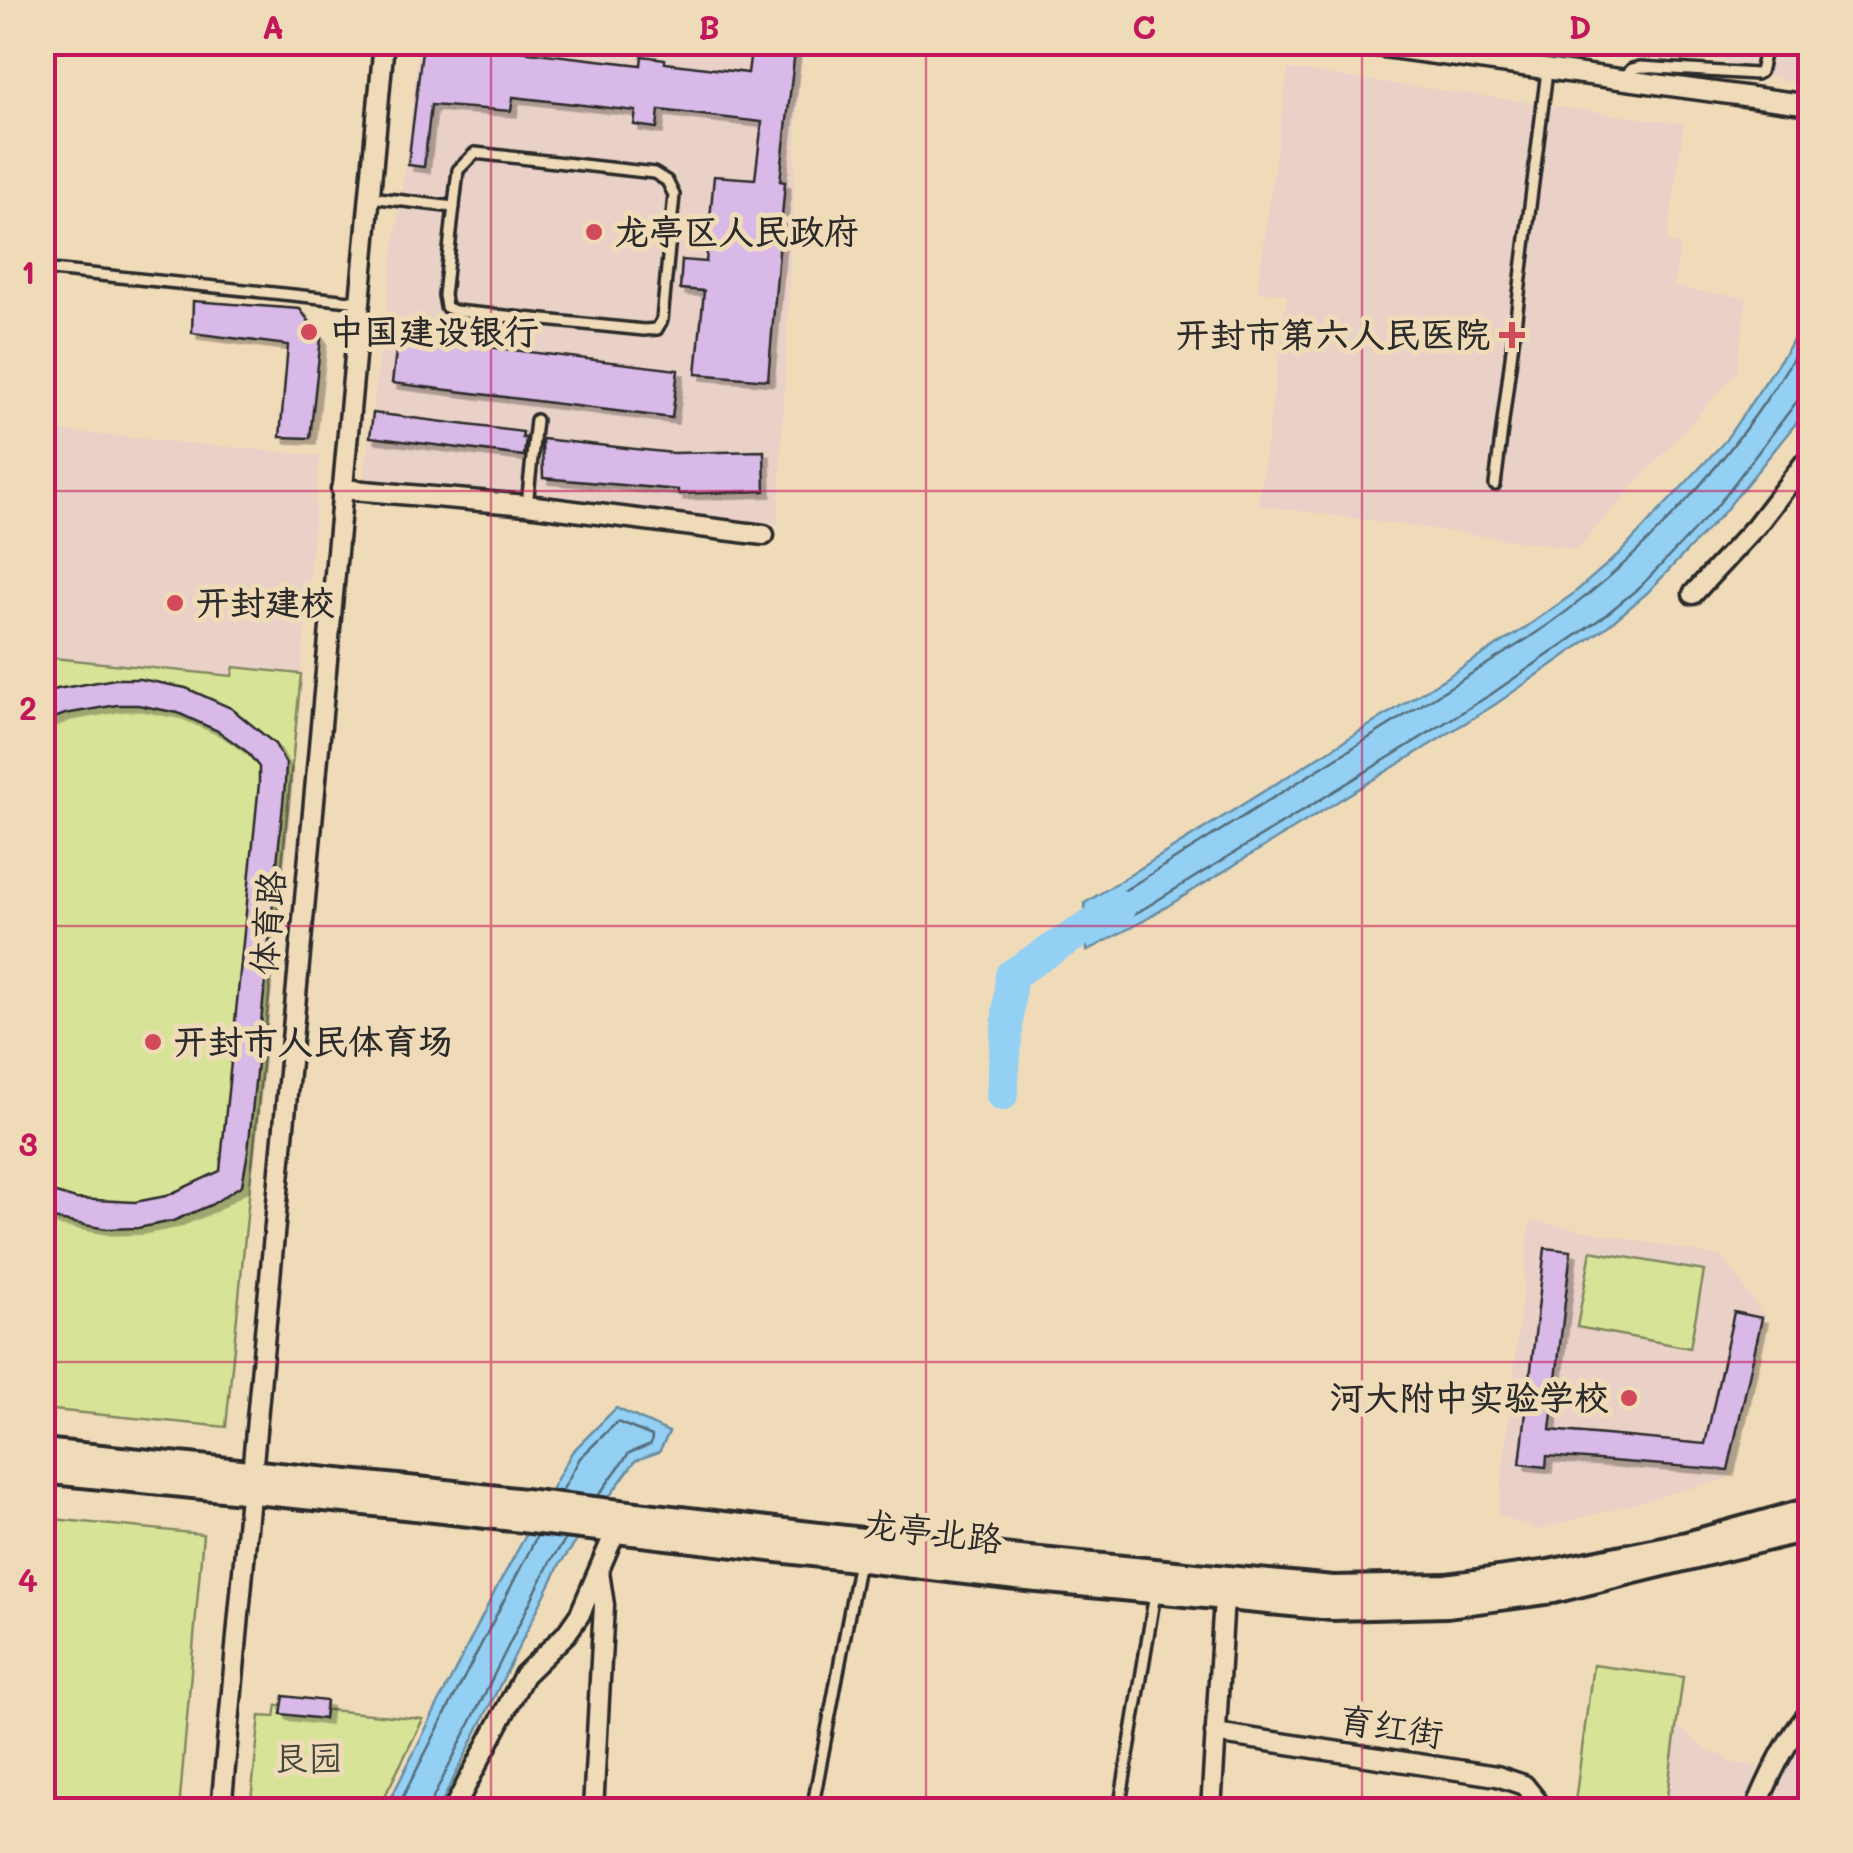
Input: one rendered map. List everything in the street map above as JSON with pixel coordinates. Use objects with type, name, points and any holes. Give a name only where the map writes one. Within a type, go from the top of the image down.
[{"type":"main road","name":"龙亭北路","points":[[42,1451],[249,1481],[521,1510],[860,1558],[1332,1608],[1461,1604],[1553,1592],[1810,1528]]},
{"type":"main road","name":"龙亭北路","points":[[42,1470],[249,1481]]},
{"type":"main road","name":"龙亭北路","points":[[608,1523],[1370,1589],[1446,1586],[1549,1572],[1687,1544],[1810,1510]]},
{"type":"street","name":"体育路","points":[[220,1810],[384,42]]},
{"type":"street","points":[[1347,42],[1438,49],[1620,82],[1810,105]]},
{"type":"street","points":[[1693,594],[1756,526],[1810,456]]},
{"type":"street","points":[[342,489],[527,505],[764,534]]},
{"type":"street","points":[[453,1810],[509,1698],[524,1675],[566,1634],[580,1614],[598,1570],[608,1523]]},
{"type":"street","points":[[593,1810],[604,1606],[598,1570]]},
{"type":"street","points":[[1211,1810],[1224,1598]]},
{"type":"street","points":[[1755,1810],[1774,1767],[1810,1712]]},
{"type":"street","name":"育红街","points":[[1215,1733],[1497,1776],[1524,1785],[1544,1810]]},
{"type":"lane","points":[[1620,82],[1632,69],[1640,67],[1756,74],[1760,72],[1767,42]]},
{"type":"lane","points":[[1495,485],[1547,71]]},
{"type":"lane","points":[[475,153],[654,173],[667,182],[674,194],[662,320],[656,329],[644,330],[446,307],[454,207],[458,170],[475,153]]},
{"type":"lane","points":[[370,196],[454,207]]},
{"type":"lane","points":[[42,269],[360,302]]},
{"type":"lane","points":[[527,505],[536,420]]},
{"type":"lane","points":[[812,1810],[860,1558]]},
{"type":"lane","points":[[1119,1810],[1156,1591]]},
{"type":"shaded area","points":[[1568,42],[1810,43],[1810,84],[1782,81],[1735,64],[1697,57],[1567,48]]},
{"type":"shaded area","name":"龙亭区人民政府","points":[[418,43],[801,43],[778,524],[363,481]]},
{"type":"shaded area","name":"开封市第六人民医院","points":[[1288,69],[1684,124],[1667,242],[1680,245],[1674,287],[1747,298],[1737,372],[1577,549],[1258,505],[1287,295],[1257,290]]},
{"type":"shaded area","name":"开封建校","points":[[42,429],[320,456],[301,674],[234,667],[233,676],[43,657]]},
{"type":"shaded area","name":"河大附中实验学校","points":[[1530,1220],[1723,1257],[1765,1318],[1729,1478],[1536,1530],[1498,1514]]},
{"type":"shaded area","points":[[1593,1665],[1683,1677],[1677,1724],[1709,1752],[1726,1757],[1728,1762],[1758,1766],[1755,1781],[1781,1785],[1793,1745],[1810,1725],[1810,1810],[1574,1810]]},
{"type":"green space","name":"开封市人民体育场","points":[[43,657],[232,676],[234,667],[301,674],[226,1427],[43,1409]]},
{"type":"green space","points":[[1591,1251],[1704,1271],[1690,1348],[1577,1327]]},
{"type":"green space","points":[[43,1518],[203,1534],[179,1810],[43,1810]]},
{"type":"green space","points":[[1593,1665],[1683,1677],[1665,1810],[1574,1810]]},
{"type":"green space","name":"艮园","points":[[277,1705],[423,1719],[378,1810],[250,1810],[260,1716],[275,1717]]},
{"type":"water","points":[[1810,308],[1810,399],[1797,422],[1724,512],[1647,593],[1609,625],[1496,704],[1145,920],[1087,951],[1085,903],[1522,630],[1573,594],[1621,552],[1725,441],[1789,347]]},
{"type":"water","points":[[616,1408],[669,1432],[659,1452],[636,1460],[560,1564],[438,1810],[385,1810],[495,1591],[572,1452]]},
{"type":"building","points":[[423,42],[520,42],[519,51],[641,65],[642,56],[665,59],[665,63],[748,73],[752,42],[796,42],[780,181],[785,182],[768,380],[696,374],[704,291],[680,289],[682,260],[706,262],[714,176],[755,179],[762,122],[659,110],[657,128],[634,125],[636,111],[513,97],[511,111],[431,105],[424,167],[408,165]]},
{"type":"building","points":[[193,301],[300,309],[321,338],[310,438],[280,437],[288,345],[192,333]]},
{"type":"building","points":[[398,336],[678,370],[672,418],[392,383]]},
{"type":"building","points":[[373,413],[523,432],[524,456],[370,437]]},
{"type":"building","points":[[542,439],[673,453],[764,451],[765,491],[678,494],[678,490],[543,478]]},
{"type":"building","points":[[115,679],[140,679],[186,688],[231,708],[275,744],[286,764],[242,1185],[211,1205],[173,1221],[106,1229],[42,1217],[42,1189],[76,1199],[135,1202],[166,1196],[220,1171],[259,783],[259,767],[247,752],[218,731],[178,713],[117,705],[65,714],[42,723],[42,695]]},
{"type":"building","points":[[1545,1248],[1571,1251],[1550,1430],[1705,1444],[1734,1312],[1762,1318],[1728,1470],[1547,1456],[1546,1467],[1520,1464]]},
{"type":"building","points":[[284,1696],[326,1701],[324,1719],[281,1714]]},
{"type":"waterway","points":[[1002,1095],[1011,975],[1121,906]]},
{"type":"place","name":"龙亭区人民政府","points":[[594,232]]},
{"type":"place","name":"中国建设银行","points":[[309,332]]},
{"type":"place","name":"开封市第六人民医院","points":[[1512,335]]},
{"type":"place","name":"开封建校","points":[[175,603]]},
{"type":"place","name":"开封市人民体育场","points":[[153,1042]]},
{"type":"place","name":"河大附中实验学校","points":[[1629,1398]]}]
